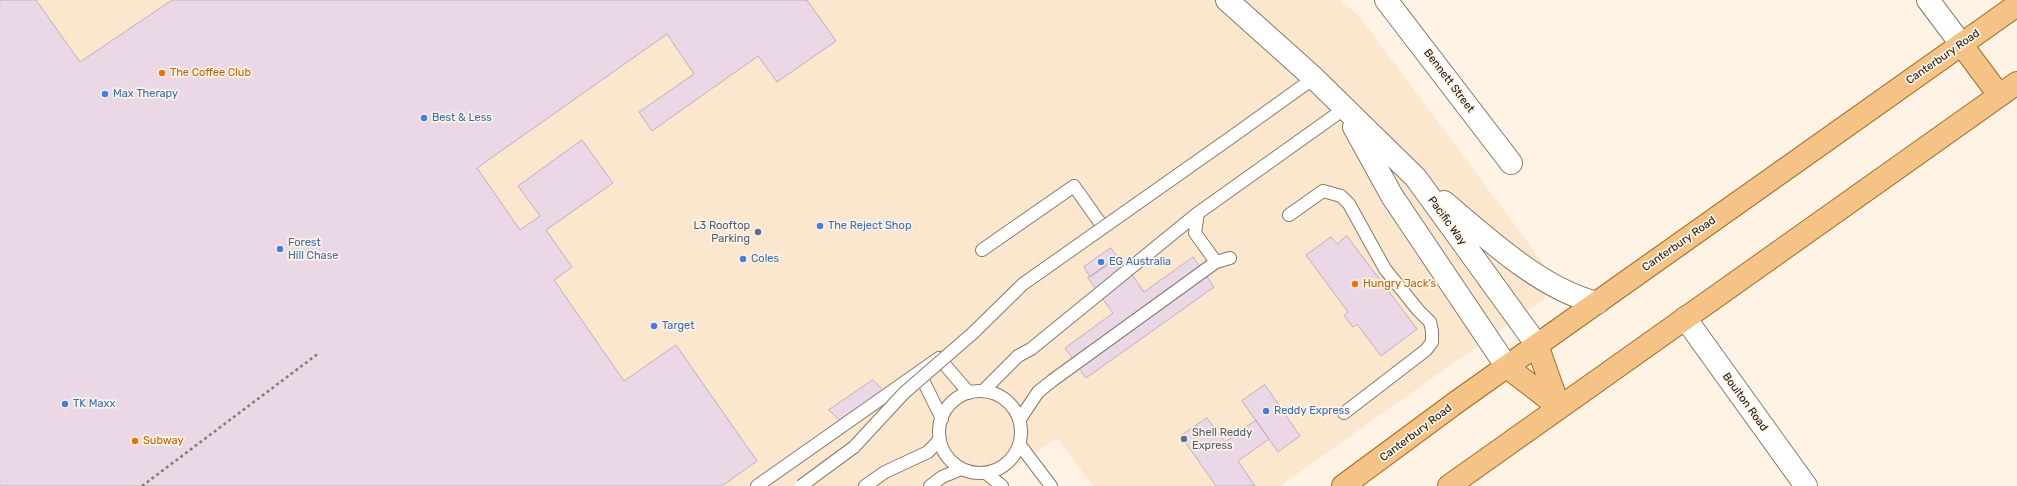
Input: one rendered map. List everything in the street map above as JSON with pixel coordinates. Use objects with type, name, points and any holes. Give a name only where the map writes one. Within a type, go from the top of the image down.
[{"type":"main road","name":"Canterbury Road","points":[[1343,486],[1537,345],[2017,5]]},
{"type":"main road","points":[[1961,44],[1999,96]]},
{"type":"main road","points":[[1449,486],[2017,83]]},
{"type":"main road","points":[[1537,345],[1559,407]]},
{"type":"main road","points":[[1507,367],[1559,407]]},
{"type":"street","name":"Pacific Way","points":[[1227,0],[1314,78],[1416,178],[1537,345]]},
{"type":"street","name":"Bennett Street","points":[[1386,0],[1511,163]]},
{"type":"street","points":[[1928,0],[1961,44]]},
{"type":"street","name":"Pacific Way","points":[[1344,109],[1392,196],[1507,367]]},
{"type":"street","points":[[1416,178],[1493,244],[1526,267],[1555,287],[1580,299],[1597,303]]},
{"type":"street","name":"Boulton Road","points":[[1684,318],[1806,486]]},
{"type":"lane","points":[[801,486],[854,447],[904,392],[973,333],[1023,284],[1314,78]]},
{"type":"lane","points":[[983,391],[1018,356],[1031,349],[1198,213],[1344,109]]},
{"type":"lane","points":[[982,250],[1074,186],[1103,227]]},
{"type":"lane","points":[[1289,215],[1323,191],[1340,196],[1349,204],[1385,269],[1418,310],[1430,322],[1432,342],[1426,350],[1344,413]]},
{"type":"lane","points":[[1198,213],[1195,233],[1216,262]]},
{"type":"lane","points":[[1020,419],[1038,392],[1053,380],[1216,262],[1230,258]]},
{"type":"lane","points":[[757,486],[939,358],[969,393]]},
{"type":"lane","points":[[919,372],[942,419]]},
{"type":"lane","points":[[983,391],[994,394],[1005,400],[1014,408],[1020,419],[1022,432],[1020,445],[1015,456],[1007,464],[997,470],[986,473],[973,473],[961,468],[951,461],[944,451],[940,439],[942,419],[948,408],[957,399],[969,393],[983,391]]},
{"type":"lane","points":[[865,486],[885,472],[928,452],[940,439]]},
{"type":"lane","points":[[1020,445],[1050,486]]},
{"type":"lane","points":[[930,486],[942,477],[961,468]]},
{"type":"lane","points":[[986,473],[1002,486]]},
{"type":"path","points":[[142,486],[319,352]]},
{"type":"shaded area","points":[[0,0],[1340,0],[1360,17],[1549,271],[1544,299],[1280,486],[1093,486],[1057,438],[988,486],[0,486]]},
{"type":"building","name":"Forest Hill Chase","points":[[0,0],[36,0],[80,62],[172,0],[807,0],[836,41],[777,82],[758,56],[652,131],[639,112],[694,74],[667,34],[477,168],[520,230],[540,216],[518,186],[582,140],[613,183],[546,230],[572,267],[554,280],[624,381],[676,345],[757,461],[722,486],[0,486]]},
{"type":"building","name":"Hungry Jack's","points":[[1347,236],[1417,329],[1381,356],[1357,324],[1353,327],[1348,321],[1344,315],[1348,312],[1306,255],[1331,237],[1337,244]]},
{"type":"building","name":"EG Australia","points":[[1111,248],[1118,258],[1090,277],[1084,267]]},
{"type":"building","points":[[1119,256],[1144,292],[1193,257],[1214,287],[1086,378],[1065,348],[1113,313],[1088,278]]},
{"type":"building","points":[[873,380],[887,394],[843,424],[829,410]]},
{"type":"building","name":"Reddy Express","points":[[1265,385],[1300,436],[1278,452],[1242,401]]},
{"type":"building","points":[[1207,418],[1225,442],[1256,420],[1269,439],[1238,461],[1255,486],[1216,486],[1181,436]]},
{"type":"place","name":"The Coffee Club","points":[[162,73]]},
{"type":"place","name":"Max Therapy","points":[[105,94]]},
{"type":"place","name":"Best & Less","points":[[424,118]]},
{"type":"place","name":"The Reject Shop","points":[[820,226]]},
{"type":"place","name":"L3 Rooftop Parking","points":[[758,232]]},
{"type":"place","name":"Forest Hill Chase","points":[[280,249]]},
{"type":"place","name":"Coles","points":[[743,259]]},
{"type":"place","name":"EG Australia","points":[[1101,262]]},
{"type":"place","name":"Hungry Jack's","points":[[1355,284]]},
{"type":"place","name":"Target","points":[[654,326]]},
{"type":"place","name":"TK Maxx","points":[[65,404]]},
{"type":"place","name":"Reddy Express","points":[[1266,411]]},
{"type":"place","name":"Shell Reddy Express","points":[[1184,439]]},
{"type":"place","name":"Subway","points":[[135,441]]}]
